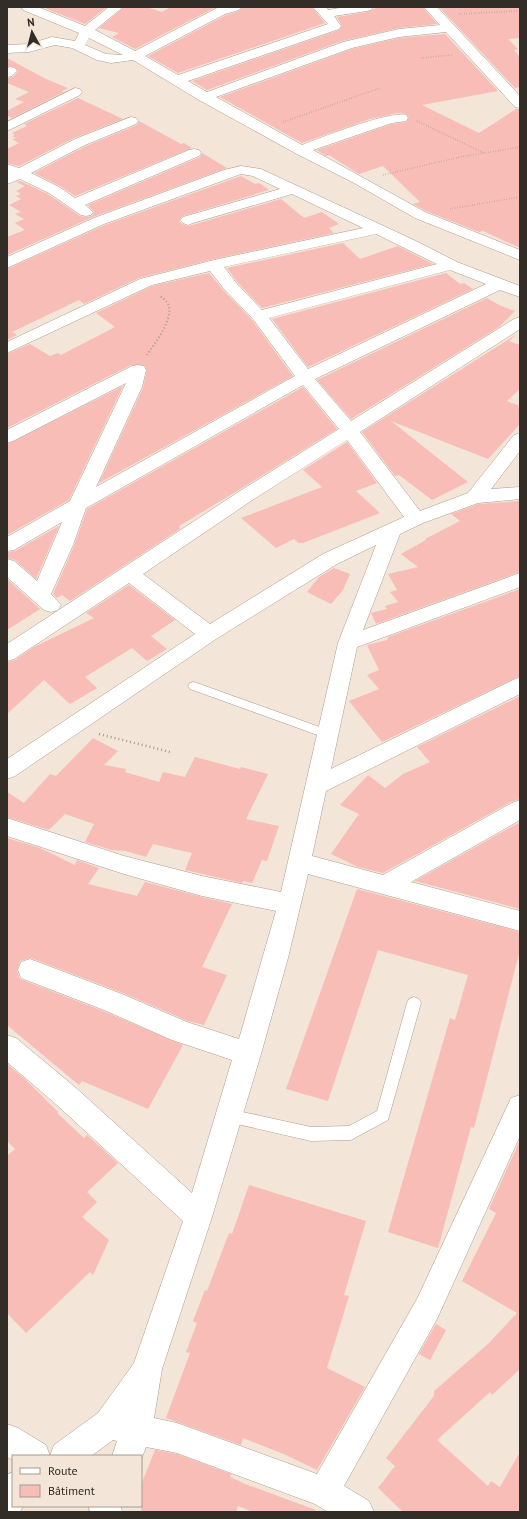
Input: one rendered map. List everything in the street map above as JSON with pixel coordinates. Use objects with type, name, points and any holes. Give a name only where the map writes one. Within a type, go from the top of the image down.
[{"type":"street","points":[[80,47],[86,31],[116,7]]},
{"type":"street","points":[[7,49],[31,47],[50,42],[66,43],[80,47],[104,58],[115,60],[135,56],[184,30],[235,7]]},
{"type":"street","points":[[322,10],[367,7]]},
{"type":"street","points":[[34,8],[86,31],[135,56],[204,97],[300,150],[359,180],[420,215],[520,255]]},
{"type":"street","points":[[177,80],[335,26],[322,10]]},
{"type":"street","points":[[434,11],[520,104]]},
{"type":"street","points":[[204,97],[348,45],[398,33],[449,28]]},
{"type":"street","points":[[7,127],[75,92]]},
{"type":"street","points":[[300,150],[390,119],[401,118]]},
{"type":"street","points":[[11,174],[130,121]]},
{"type":"street","points":[[74,204],[194,153]]},
{"type":"street","points":[[7,263],[100,221],[241,170],[256,172],[451,265],[520,292]]},
{"type":"street","points":[[11,174],[54,190],[100,221]]},
{"type":"street","points":[[188,220],[294,189]]},
{"type":"street","points":[[7,348],[146,282],[214,264],[377,229]]},
{"type":"street","points":[[214,264],[232,287],[259,316],[305,377],[350,431],[416,519]]},
{"type":"street","points":[[259,316],[451,265]]},
{"type":"street","points":[[7,545],[305,377],[500,284]]},
{"type":"street","points":[[7,654],[130,574],[247,495],[350,431],[448,366],[520,322]]},
{"type":"street","points":[[7,437],[138,370]]},
{"type":"street","points":[[40,596],[64,545],[78,505],[133,387],[138,370]]},
{"type":"street","points":[[475,497],[520,439]]},
{"type":"street","points":[[7,770],[209,634],[330,559],[391,532],[416,519],[475,497],[520,493]]},
{"type":"street","points":[[125,1436],[198,1217],[248,1054],[290,904],[348,643],[391,532]]},
{"type":"street","points":[[7,566],[65,617]]},
{"type":"street","points":[[130,574],[209,634]]},
{"type":"street","points":[[348,643],[520,580]]},
{"type":"street","points":[[315,787],[520,685]]},
{"type":"street","points":[[386,885],[520,809]]},
{"type":"street","points":[[7,827],[124,865],[202,886],[290,904]]},
{"type":"street","points":[[299,862],[520,921]]},
{"type":"street","points":[[30,970],[113,1002],[181,1032],[248,1054]]},
{"type":"street","points":[[7,1046],[67,1097],[198,1217]]},
{"type":"street","points":[[324,1492],[427,1309],[520,1107]]},
{"type":"street","points":[[68,1455],[125,1436],[177,1438],[324,1492],[358,1512]]},
{"type":"street","points":[[7,1439],[33,1455]]},
{"type":"street","points":[[7,1506],[12,1491]]},
{"type":"lane","points":[[194,686],[327,734]]},
{"type":"lane","points":[[229,1116],[311,1134],[351,1133],[383,1115],[414,1003]]},
{"type":"path","points":[[434,11],[518,11]]},
{"type":"path","points":[[421,58],[472,52]]},
{"type":"path","points":[[262,129],[380,88]]},
{"type":"path","points":[[401,118],[412,119],[485,153]]},
{"type":"path","points":[[359,180],[460,157],[520,148]]},
{"type":"path","points":[[420,215],[520,197]]},
{"type":"path","points":[[138,370],[169,319],[170,311],[169,304],[146,282]]},
{"type":"path","points":[[73,727],[170,752]]},
{"type":"building","points":[[47,7],[107,7],[85,24],[47,9]]},
{"type":"building","points":[[124,7],[146,7],[162,12],[171,7],[216,7],[135,49],[112,37],[119,33],[99,28]]},
{"type":"building","points":[[242,7],[312,7],[325,23],[178,73],[148,56],[226,15],[239,11]]},
{"type":"building","points":[[378,7],[423,7],[437,24],[399,28],[342,41],[207,90],[192,81],[339,30],[342,26],[337,17],[367,12]]},
{"type":"building","points":[[439,7],[520,7],[520,38],[508,39],[518,49],[514,50],[520,57],[520,87],[515,88]]},
{"type":"building","points":[[445,34],[498,91],[422,105],[479,133],[516,109],[520,109],[520,248],[483,231],[479,232],[426,211],[413,204],[420,202],[383,166],[359,174],[329,155],[326,156],[317,150],[392,124],[406,122],[409,117],[406,114],[397,113],[370,119],[302,143],[220,97],[352,49],[399,38]]},
{"type":"building","points":[[7,58],[46,79],[68,88],[62,91],[64,92],[12,118],[7,115],[7,111],[24,102],[15,99],[29,92],[7,83],[7,78],[13,77],[18,71],[15,67],[7,66]]},
{"type":"building","points":[[78,98],[123,119],[74,138],[19,166],[7,163],[7,149],[19,143],[12,139],[16,138],[12,136],[15,135],[12,133],[27,126],[24,124]]},
{"type":"building","points":[[139,121],[181,144],[184,143],[192,148],[75,196],[60,186],[34,173],[86,146],[137,125]]},
{"type":"building","points":[[202,153],[227,168],[93,217],[7,255],[7,237],[25,230],[15,223],[24,219],[15,214],[21,212],[9,205],[21,199],[16,196],[21,194],[16,191],[25,186],[16,182],[20,181],[48,194],[80,216],[86,217],[92,216],[94,212],[88,205],[200,157]]},
{"type":"building","points":[[241,176],[255,184],[259,183],[269,190],[183,216],[179,221],[182,224],[189,226],[281,199],[304,218],[322,212],[339,224],[329,228],[334,233],[214,259],[139,278],[84,304],[79,300],[12,332],[17,335],[7,340],[7,269],[105,225]]},
{"type":"building","points":[[343,243],[360,259],[398,246],[433,264],[262,308],[238,283],[227,268]]},
{"type":"building","points":[[209,273],[252,320],[293,376],[99,483],[143,388],[147,370],[144,365],[131,365],[7,428],[7,354],[30,344],[50,356],[58,353],[61,355],[115,327],[96,313],[152,286]]},
{"type":"building","points":[[446,273],[460,284],[464,283],[473,289],[308,367],[272,319]]},
{"type":"building","points":[[487,298],[499,305],[515,311],[499,327],[351,419],[317,380]]},
{"type":"building","points":[[517,334],[509,341],[520,345],[520,389],[507,401],[520,406],[520,424],[488,459],[391,421],[468,482],[432,500],[399,475],[395,476],[362,432]]},
{"type":"building","points":[[123,386],[69,500],[7,535],[7,444]]},
{"type":"building","points":[[303,387],[337,429],[179,526],[180,529],[70,601],[62,595],[57,598],[53,594],[74,546],[87,509]]},
{"type":"building","points":[[347,442],[377,483],[356,491],[380,513],[303,543],[298,543],[294,539],[276,548],[241,518],[322,487],[303,470]]},
{"type":"building","points":[[520,501],[520,572],[376,624],[371,613],[387,609],[385,606],[398,602],[390,592],[397,590],[388,574],[418,567],[401,554],[426,540],[425,539],[460,521],[451,514],[478,504]]},
{"type":"building","points":[[59,526],[36,579],[15,560],[7,558],[7,552],[15,551]]},
{"type":"building","points":[[334,568],[350,574],[343,590],[331,604],[307,592],[319,577]]},
{"type":"building","points":[[7,579],[40,609],[7,630]]},
{"type":"building","points":[[129,585],[175,620],[151,636],[167,649],[147,661],[132,648],[85,677],[97,688],[70,704],[44,680],[7,714],[7,662],[15,660],[34,647],[94,618],[86,613]]},
{"type":"building","points":[[520,589],[520,676],[382,742],[349,701],[379,689],[367,675],[379,670],[367,645],[387,640],[388,637]]},
{"type":"building","points":[[520,696],[520,799],[511,802],[383,873],[358,867],[331,854],[359,814],[340,805],[368,775],[385,788],[403,774],[430,762],[417,747]]},
{"type":"building","points":[[93,738],[118,751],[104,765],[126,769],[125,772],[159,782],[163,772],[185,777],[195,757],[240,769],[241,767],[268,774],[246,819],[279,826],[267,861],[262,860],[252,883],[243,881],[242,883],[185,870],[192,853],[153,844],[146,857],[126,851],[112,850],[85,842],[94,824],[65,814],[49,830],[7,817],[7,792],[24,803],[50,774],[56,776]]},
{"type":"building","points":[[520,822],[520,909],[415,881]]},
{"type":"building","points":[[7,838],[40,848],[75,865],[77,860],[99,868],[88,884],[137,896],[145,882],[232,904],[202,967],[227,975],[204,1025],[188,1021],[123,993],[31,958],[20,961],[17,971],[20,979],[103,1011],[183,1045],[148,1109],[82,1081],[79,1085],[7,1025]]},
{"type":"building","points":[[357,889],[520,932],[520,950],[474,1128],[471,1127],[438,1248],[388,1232],[450,1018],[455,1020],[468,975],[378,950],[328,1101],[286,1089]]},
{"type":"building","points":[[7,1064],[25,1079],[58,1112],[57,1113],[84,1138],[87,1135],[118,1163],[87,1192],[97,1202],[82,1217],[109,1240],[93,1275],[90,1272],[26,1333],[7,1313],[7,1156],[15,1149],[7,1141]]},
{"type":"building","points":[[520,1140],[520,1369],[492,1395],[490,1392],[437,1440],[488,1486],[491,1481],[500,1487],[520,1452],[520,1512],[403,1512],[378,1488],[395,1466],[386,1458],[434,1396],[434,1391],[488,1344],[517,1313],[462,1281],[496,1213],[489,1209]]},
{"type":"building","points":[[249,1185],[366,1221],[344,1295],[349,1296],[327,1368],[365,1387],[317,1470],[286,1455],[243,1438],[241,1445],[166,1418],[190,1353],[186,1352],[197,1323],[193,1321],[205,1290],[207,1291],[229,1233],[232,1234]]},
{"type":"building","points":[[436,1324],[446,1330],[430,1360],[419,1354]]},
{"type":"building","points":[[155,1450],[177,1454],[231,1474],[230,1477],[245,1484],[316,1510],[315,1512],[253,1512],[238,1506],[236,1512],[141,1512],[142,1482]]}]
